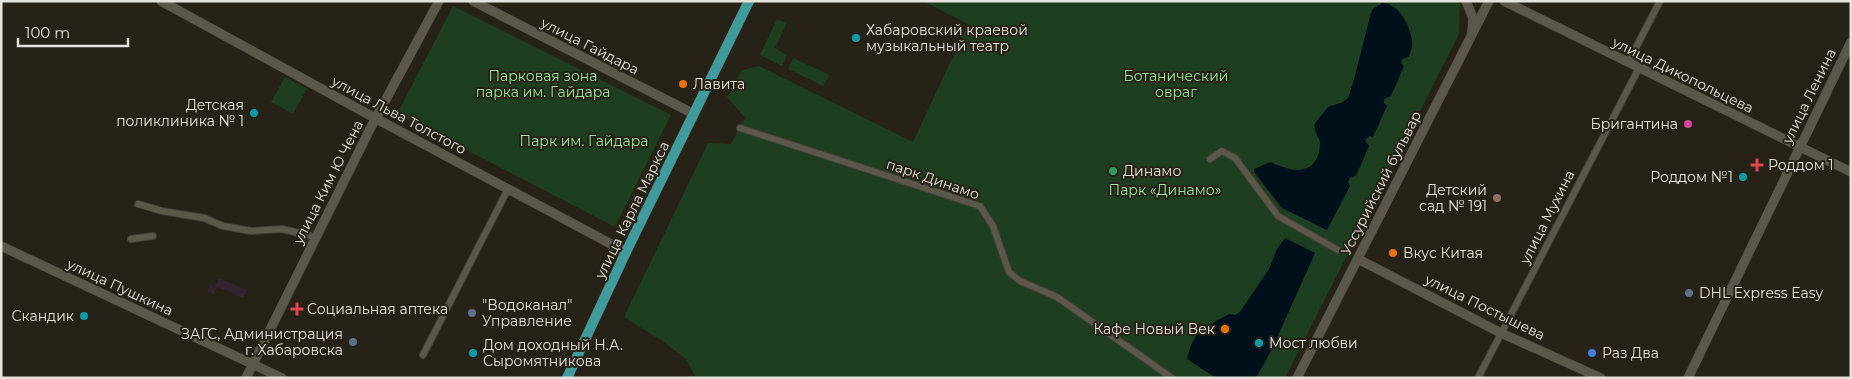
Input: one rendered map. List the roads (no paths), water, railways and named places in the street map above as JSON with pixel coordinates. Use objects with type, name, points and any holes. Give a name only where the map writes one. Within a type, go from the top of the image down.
[{"type":"main road","name":"улица Карла Маркса","points":[[566,378],[749,1]]},
{"type":"street","name":"улица Льва Толстого","points":[[161,1],[626,252]]},
{"type":"street","name":"улица Ким Ю Чена","points":[[246,378],[375,118],[439,1]]},
{"type":"street","name":"улица Гайдара","points":[[473,1],[694,114]]},
{"type":"street","points":[[1466,1],[1472,18],[1471,38]]},
{"type":"street","name":"Уссурийский бульвар","points":[[1297,378],[1489,1]]},
{"type":"street","name":"улица Дикопольцева","points":[[1504,1],[1851,172]]},
{"type":"street","points":[[1628,63],[1660,1]]},
{"type":"street","name":"улица Ленина","points":[[1688,378],[1851,42]]},
{"type":"street","name":"улица Мухина","points":[[1478,378],[1638,68]]},
{"type":"street","name":"парк Динамо","points":[[740,128],[980,206],[993,226],[1009,272],[1020,281],[1057,297],[1172,378]]},
{"type":"street","points":[[1210,159],[1222,151],[1235,158],[1278,216],[1338,250]]},
{"type":"street","points":[[423,355],[508,189]]},
{"type":"street","points":[[138,204],[162,211],[204,218],[232,228],[251,231],[282,229],[315,237]]},
{"type":"street","points":[[131,238],[153,236]]},
{"type":"street","name":"улица Пушкина","points":[[1,246],[282,378]]},
{"type":"street","name":"улица Постышева","points":[[1358,259],[1502,333],[1601,378]]},
{"type":"water","points":[[1382,3],[1394,7],[1404,18],[1412,39],[1411,50],[1409,57],[1402,59],[1401,63],[1404,66],[1391,96],[1384,99],[1384,103],[1387,106],[1373,137],[1369,136],[1366,139],[1369,146],[1356,176],[1349,179],[1350,186],[1327,230],[1282,208],[1254,172],[1254,169],[1270,162],[1295,170],[1308,168],[1313,164],[1318,156],[1320,144],[1315,131],[1315,123],[1328,107],[1343,102],[1348,98],[1371,13],[1373,9]]},
{"type":"water","points":[[1285,238],[1315,253],[1272,349],[1256,378],[1216,378],[1187,359],[1193,341],[1201,330],[1207,326],[1229,314],[1235,315],[1240,312],[1269,269],[1277,249]]},
{"type":"place","name":"Хабаровский краевой музыкальный театр","points":[[856,38]]},
{"type":"place","name":"Лавита","points":[[683,84]]},
{"type":"place","name":"Детская поликлиника № 1","points":[[254,113]]},
{"type":"place","name":"Бригантина","points":[[1688,124]]},
{"type":"place","name":"Роддом 1","points":[[1757,165]]},
{"type":"place","name":"Динамо","points":[[1113,171]]},
{"type":"place","name":"Роддом №1","points":[[1743,177]]},
{"type":"place","name":"Детский сад № 191","points":[[1497,198]]},
{"type":"place","name":"Вкус Китая","points":[[1393,253]]},
{"type":"place","name":"DHL Express Easy","points":[[1689,293]]},
{"type":"place","name":"Социальная аптека","points":[[297,309]]},
{"type":"place","name":"\"Водоканал\" Управление","points":[[472,313]]},
{"type":"place","name":"Скандик","points":[[84,316]]},
{"type":"place","name":"Кафе Новый Век","points":[[1225,329]]},
{"type":"place","name":"ЗАГС, Администрация г. Хабаровска","points":[[353,342]]},
{"type":"place","name":"Мост любви","points":[[1259,343]]},
{"type":"place","name":"Дом доходный Н.А. Сыромятникова","points":[[473,353]]},
{"type":"place","name":"Раз Два","points":[[1592,353]]},
{"type":"park label","name":"Парковая зона парка им. Гайдара","points":[[543,84]]},
{"type":"park label","name":"Ботанический овраг","points":[[1176,84]]},
{"type":"park label","name":"Парк им. Гайдара","points":[[584,141]]},
{"type":"park label","name":"Парк «Динамо»","points":[[1165,190]]}]
